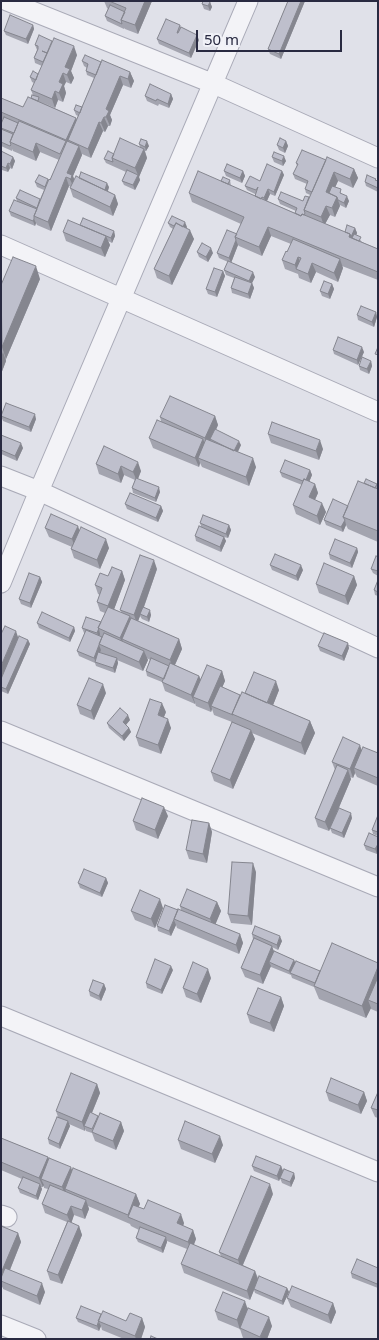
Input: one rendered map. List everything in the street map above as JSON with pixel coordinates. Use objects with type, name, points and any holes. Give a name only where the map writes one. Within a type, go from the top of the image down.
[{"type":"street","points":[[7,1],[30,6],[214,84],[378,158]]},
{"type":"street","points":[[1,584],[248,1]]},
{"type":"street","points":[[1,245],[378,412]]},
{"type":"street","points":[[1,476],[40,491],[378,648]]},
{"type":"street","points":[[1,731],[378,887]]},
{"type":"street","points":[[1,1016],[378,1172]]},
{"type":"street","points":[[1,1325],[36,1339]]},
{"type":"building","points":[[109,1],[145,1],[135,25],[121,20],[126,8]]},
{"type":"building","points":[[203,1],[210,2],[208,6],[202,4]]},
{"type":"building","points":[[288,1],[301,1],[279,54],[268,49]]},
{"type":"building","points":[[110,5],[125,12],[121,20],[122,24],[105,16]]},
{"type":"building","points":[[10,15],[33,25],[26,39],[4,31]]},
{"type":"building","points":[[166,19],[180,25],[177,33],[181,27],[197,35],[189,53],[157,39]]},
{"type":"building","points":[[39,35],[52,41],[43,62],[34,58],[38,49],[38,46],[35,45]]},
{"type":"building","points":[[54,38],[74,46],[65,67],[70,69],[67,75],[63,73],[59,82],[63,84],[59,93],[55,91],[52,99],[31,90]]},
{"type":"building","points":[[85,55],[101,62],[96,75],[86,71],[88,64],[82,61]]},
{"type":"building","points":[[102,60],[130,72],[128,79],[120,76],[106,109],[109,111],[101,123],[99,122],[88,149],[68,140]]},
{"type":"building","points":[[33,71],[38,74],[36,80],[30,77]]},
{"type":"building","points":[[150,84],[171,94],[168,104],[145,96]]},
{"type":"building","points":[[32,95],[39,97],[38,101],[31,98]]},
{"type":"building","points":[[28,97],[76,118],[66,140],[1,112],[1,98],[23,107]]},
{"type":"building","points":[[76,105],[82,107],[80,113],[74,110]]},
{"type":"building","points":[[4,117],[18,123],[14,133],[1,128]]},
{"type":"building","points":[[19,121],[66,141],[60,154],[36,143],[33,152],[10,142]]},
{"type":"building","points":[[1,129],[13,134],[10,146],[1,142]]},
{"type":"building","points":[[120,138],[144,149],[135,168],[112,158]]},
{"type":"building","points":[[280,138],[286,141],[283,148],[277,145]]},
{"type":"building","points":[[141,139],[147,141],[145,147],[139,144]]},
{"type":"building","points":[[67,141],[79,146],[67,173],[72,175],[71,179],[66,177],[48,222],[34,216]]},
{"type":"building","points":[[302,150],[326,160],[312,192],[305,189],[308,181],[293,174]]},
{"type":"building","points":[[1,151],[13,157],[6,168],[1,166]]},
{"type":"building","points":[[108,151],[114,154],[113,162],[104,159]]},
{"type":"building","points":[[274,152],[284,156],[282,161],[272,157]]},
{"type":"building","points":[[327,157],[354,169],[350,179],[334,172],[326,192],[337,197],[332,208],[326,206],[321,217],[304,210]]},
{"type":"building","points":[[227,164],[243,171],[240,178],[224,171]]},
{"type":"building","points":[[267,164],[282,171],[274,192],[268,189],[264,198],[262,197],[261,199],[255,196],[258,187],[256,190],[245,186],[250,176],[260,181]]},
{"type":"building","points":[[127,170],[138,175],[133,185],[122,181]]},
{"type":"building","points":[[198,171],[301,216],[302,214],[350,234],[349,237],[378,249],[378,272],[268,227],[259,247],[235,237],[244,217],[189,193]]},
{"type":"building","points":[[81,172],[107,183],[105,190],[79,178]]},
{"type":"building","points":[[39,175],[48,179],[45,187],[35,182]]},
{"type":"building","points":[[367,175],[378,181],[378,188],[365,182]]},
{"type":"building","points":[[76,176],[115,195],[110,207],[70,188]]},
{"type":"building","points":[[223,177],[230,180],[228,184],[221,181]]},
{"type":"building","points":[[332,186],[341,189],[340,193],[347,196],[344,203],[329,193]]},
{"type":"building","points":[[20,190],[40,199],[37,208],[16,198]]},
{"type":"building","points":[[281,192],[303,201],[305,196],[309,197],[304,215],[302,214],[301,216],[295,213],[297,208],[278,199]]},
{"type":"building","points":[[14,200],[37,209],[33,221],[9,211]]},
{"type":"building","points":[[172,216],[185,222],[183,227],[176,223],[174,226],[168,223]]},
{"type":"building","points":[[83,218],[114,231],[111,238],[80,225]]},
{"type":"building","points":[[68,220],[106,236],[101,248],[63,232]]},
{"type":"building","points":[[176,223],[190,230],[169,276],[154,269]]},
{"type":"building","points":[[347,225],[355,228],[351,237],[350,234],[345,232]]},
{"type":"building","points":[[227,230],[237,234],[229,258],[217,253]]},
{"type":"building","points":[[354,234],[361,237],[359,241],[352,238]]},
{"type":"building","points":[[293,239],[340,259],[334,273],[312,263],[308,274],[296,269],[301,258],[298,257],[295,265],[282,260]]},
{"type":"building","points":[[202,243],[211,248],[206,257],[197,252]]},
{"type":"building","points":[[13,257],[36,266],[2,347],[1,285]]},
{"type":"building","points":[[228,261],[253,272],[249,281],[224,270]]},
{"type":"building","points":[[214,268],[223,271],[215,292],[206,289]]},
{"type":"building","points":[[235,277],[252,283],[248,294],[231,288]]},
{"type":"building","points":[[324,281],[332,284],[328,294],[320,291]]},
{"type":"building","points":[[361,306],[376,312],[372,322],[357,315]]},
{"type":"building","points":[[338,337],[362,347],[357,360],[333,350]]},
{"type":"building","points":[[362,357],[371,361],[367,369],[359,366]]},
{"type":"building","points":[[170,396],[215,416],[205,438],[160,417]]},
{"type":"building","points":[[6,403],[35,414],[29,427],[1,416]]},
{"type":"building","points":[[157,420],[203,439],[195,458],[149,438]]},
{"type":"building","points":[[272,422],[320,440],[316,451],[268,434]]},
{"type":"building","points":[[215,429],[239,441],[234,451],[210,439]]},
{"type":"building","points":[[1,435],[21,443],[15,456],[1,450]]},
{"type":"building","points":[[206,439],[253,458],[246,477],[198,458]]},
{"type":"building","points":[[104,446],[138,462],[133,472],[121,466],[118,474],[96,464]]},
{"type":"building","points":[[285,460],[310,470],[306,480],[304,479],[303,481],[280,472]]},
{"type":"building","points":[[136,478],[159,487],[155,498],[132,488]]},
{"type":"building","points":[[304,479],[315,484],[309,497],[322,503],[317,516],[293,505]]},
{"type":"building","points":[[366,479],[377,484],[375,488],[364,483]]},
{"type":"building","points":[[358,481],[378,489],[378,531],[343,517]]},
{"type":"building","points":[[130,493],[161,506],[156,518],[125,504]]},
{"type":"building","points":[[333,499],[348,506],[343,517],[345,520],[341,527],[324,520]]},
{"type":"building","points":[[51,514],[78,526],[72,539],[45,528]]},
{"type":"building","points":[[203,515],[229,525],[226,534],[200,523]]},
{"type":"building","points":[[199,526],[224,537],[220,547],[195,536]]},
{"type":"building","points":[[81,527],[106,539],[97,560],[71,549]]},
{"type":"building","points":[[335,539],[357,548],[350,563],[329,554]]},
{"type":"building","points":[[275,554],[301,565],[296,576],[270,565]]},
{"type":"building","points":[[140,555],[154,560],[134,615],[120,610]]},
{"type":"building","points":[[376,556],[378,557],[378,571],[371,569]]},
{"type":"building","points":[[324,563],[354,576],[345,596],[316,584]]},
{"type":"building","points":[[112,567],[122,571],[108,606],[97,602],[102,588],[95,585],[100,573],[108,576]]},
{"type":"building","points":[[29,573],[40,577],[30,603],[19,599]]},
{"type":"building","points":[[378,580],[378,592],[374,590]]},
{"type":"building","points":[[108,607],[130,616],[120,638],[98,628]]},
{"type":"building","points":[[143,607],[150,610],[147,617],[140,614]]},
{"type":"building","points":[[42,612],[74,627],[69,638],[37,623]]},
{"type":"building","points":[[86,617],[101,622],[97,633],[82,628]]},
{"type":"building","points":[[131,618],[179,639],[170,660],[122,639]]},
{"type":"building","points":[[5,626],[16,631],[1,666],[1,634]]},
{"type":"building","points":[[86,630],[102,637],[94,658],[77,651]]},
{"type":"building","points":[[104,633],[144,651],[139,662],[99,644]]},
{"type":"building","points":[[324,633],[348,643],[342,656],[318,646]]},
{"type":"building","points":[[19,636],[28,640],[6,689],[1,687],[1,679]]},
{"type":"building","points":[[98,652],[117,658],[113,668],[95,662]]},
{"type":"building","points":[[151,658],[169,666],[164,679],[146,671]]},
{"type":"building","points":[[170,663],[199,676],[191,695],[162,682]]},
{"type":"building","points":[[207,665],[222,671],[208,703],[193,697]]},
{"type":"building","points":[[254,672],[276,681],[267,703],[245,693]]},
{"type":"building","points":[[89,678],[103,684],[91,711],[77,705]]},
{"type":"building","points":[[220,686],[240,695],[233,715],[211,706]]},
{"type":"building","points":[[242,692],[310,721],[301,743],[232,714]]},
{"type":"building","points":[[150,699],[162,703],[158,715],[168,719],[158,745],[136,737]]},
{"type":"building","points":[[120,708],[128,715],[123,722],[129,728],[122,736],[107,723]]},
{"type":"building","points":[[232,722],[251,730],[230,780],[211,772]]},
{"type":"building","points":[[343,737],[360,745],[350,769],[332,762]]},
{"type":"building","points":[[363,747],[378,753],[378,778],[354,768]]},
{"type":"building","points":[[337,765],[348,770],[325,822],[315,818]]},
{"type":"building","points":[[142,798],[164,807],[155,830],[133,821]]},
{"type":"building","points":[[339,808],[351,813],[342,833],[330,828]]},
{"type":"building","points":[[378,815],[378,832],[372,830]]},
{"type":"building","points":[[192,820],[209,823],[203,854],[186,850]]},
{"type":"building","points":[[369,833],[378,837],[378,844],[375,849],[364,845]]},
{"type":"building","points":[[232,862],[253,863],[248,916],[228,914]]},
{"type":"building","points":[[84,869],[106,878],[100,893],[78,883]]},
{"type":"building","points":[[187,889],[217,902],[210,919],[180,906]]},
{"type":"building","points":[[140,890],[160,899],[151,919],[131,911]]},
{"type":"building","points":[[165,905],[178,910],[169,931],[157,926]]},
{"type":"building","points":[[178,909],[240,934],[236,945],[174,919]]},
{"type":"building","points":[[255,926],[280,936],[277,945],[252,934]]},
{"type":"building","points":[[254,938],[272,946],[260,975],[241,968]]},
{"type":"building","points":[[332,943],[378,963],[362,1006],[314,986]]},
{"type":"building","points":[[274,951],[294,960],[289,971],[269,962]]},
{"type":"building","points":[[155,959],[171,966],[161,990],[146,983]]},
{"type":"building","points":[[296,961],[320,971],[315,983],[290,973]]},
{"type":"building","points":[[193,962],[208,969],[197,994],[183,988]]},
{"type":"building","points":[[378,977],[378,1004],[368,1000]]},
{"type":"building","points":[[93,980],[104,984],[99,996],[89,991]]},
{"type":"building","points":[[258,988],[281,997],[270,1023],[247,1014]]},
{"type":"building","points":[[71,1073],[97,1084],[82,1122],[56,1111]]},
{"type":"building","points":[[331,1078],[364,1092],[358,1105],[326,1092]]},
{"type":"building","points":[[378,1092],[378,1110],[371,1108]]},
{"type":"building","points":[[90,1112],[98,1116],[92,1129],[84,1126]]},
{"type":"building","points":[[100,1113],[121,1122],[113,1141],[92,1132]]},
{"type":"building","points":[[57,1117],[68,1121],[59,1144],[48,1139]]},
{"type":"building","points":[[185,1121],[220,1136],[212,1154],[178,1140]]},
{"type":"building","points":[[1,1138],[48,1157],[39,1178],[1,1162]]},
{"type":"building","points":[[256,1156],[281,1166],[277,1176],[252,1166]]},
{"type":"building","points":[[49,1158],[71,1167],[62,1187],[41,1179]]},
{"type":"building","points":[[73,1168],[136,1194],[128,1215],[65,1189]]},
{"type":"building","points":[[284,1169],[294,1173],[290,1182],[280,1178]]},
{"type":"building","points":[[251,1176],[270,1184],[238,1260],[219,1252]]},
{"type":"building","points":[[23,1177],[40,1184],[36,1196],[18,1188]]},
{"type":"building","points":[[50,1185],[86,1200],[82,1210],[71,1206],[67,1215],[42,1204]]},
{"type":"building","points":[[148,1200],[181,1214],[177,1223],[193,1230],[188,1242],[128,1217],[133,1205],[144,1209]]},
{"type":"building","points":[[68,1221],[79,1226],[58,1275],[47,1271]]},
{"type":"building","points":[[1,1226],[18,1233],[1,1273]]},
{"type":"building","points":[[140,1227],[166,1237],[161,1248],[136,1238]]},
{"type":"building","points":[[190,1243],[255,1271],[247,1291],[181,1264]]},
{"type":"building","points":[[357,1259],[378,1268],[377,1284],[351,1273]]},
{"type":"building","points":[[5,1268],[42,1283],[37,1296],[1,1281]]},
{"type":"building","points":[[259,1276],[287,1288],[282,1301],[254,1289]]},
{"type":"building","points":[[292,1286],[333,1303],[328,1315],[287,1298]]},
{"type":"building","points":[[223,1292],[245,1301],[237,1320],[215,1311]]},
{"type":"building","points":[[81,1306],[101,1314],[97,1326],[76,1318]]},
{"type":"building","points":[[248,1308],[269,1317],[260,1337],[240,1328]]},
{"type":"building","points":[[103,1311],[126,1321],[130,1313],[142,1318],[135,1336],[98,1321]]}]
